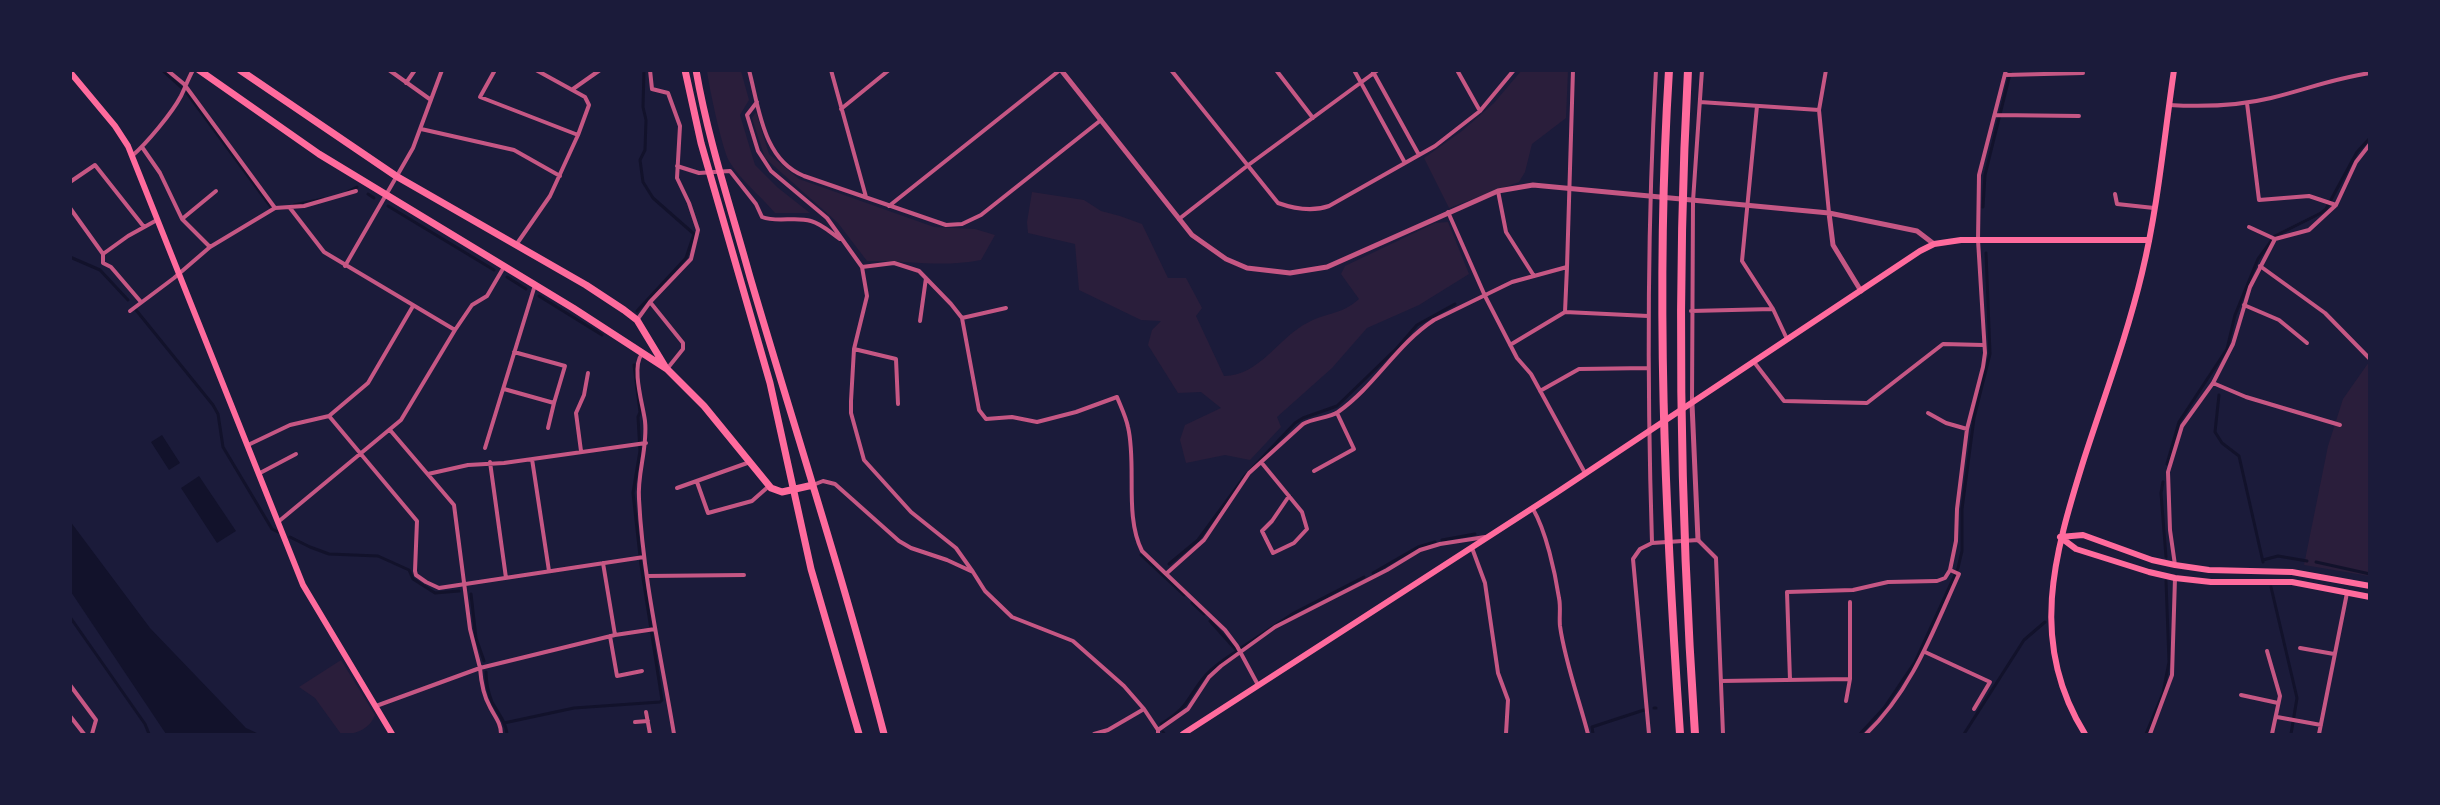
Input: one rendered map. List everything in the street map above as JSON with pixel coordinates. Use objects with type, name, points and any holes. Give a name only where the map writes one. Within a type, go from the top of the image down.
[{"type":"highway","points":[[199,70],[319,154],[535,285],[667,369]]},
{"type":"highway","points":[[240,70],[396,176],[586,285],[637,320],[667,369],[704,406],[769,486],[778,491],[813,485]]},
{"type":"highway","points":[[685,70],[696,125],[770,382],[811,569],[859,735]]},
{"type":"highway","points":[[696,70],[710,137],[850,606],[884,735]]},
{"type":"highway","points":[[1669,70],[1663,256],[1664,427],[1668,555],[1680,735]]},
{"type":"highway","points":[[1688,70],[1680,287],[1684,555],[1695,735]]},
{"type":"main road","points":[[2085,735],[2065,698],[2052,650],[2050,616],[2055,566],[2060,537],[2128,324],[2149,240],[2174,70]]},
{"type":"main road","points":[[70,72],[115,126],[132,156],[303,585],[392,735]]},
{"type":"main road","points":[[1183,735],[1692,404],[1920,251],[1934,244],[1978,240],[2149,240]]},
{"type":"main road","points":[[2060,537],[2083,535],[2152,560],[2175,565],[2209,570],[2292,572],[2370,586]]},
{"type":"main road","points":[[2060,537],[2076,549],[2175,578],[2211,582],[2292,582],[2370,597]]},
{"type":"street","points":[[168,70],[184,84],[275,208]]},
{"type":"street","points":[[132,156],[142,147],[181,96],[184,84],[193,70]]},
{"type":"street","points":[[389,70],[431,100]]},
{"type":"street","points":[[406,83],[414,70]]},
{"type":"street","points":[[345,266],[413,148],[442,70]]},
{"type":"street","points":[[495,70],[480,97],[578,135]]},
{"type":"street","points":[[516,246],[550,196],[578,135],[588,105],[585,97],[536,70]]},
{"type":"street","points":[[573,89],[600,70]]},
{"type":"street","points":[[637,320],[650,302],[691,259],[698,230],[677,178],[680,126],[668,93],[652,88],[650,70]]},
{"type":"street","points":[[749,70],[769,144],[784,164],[804,176],[945,225],[962,224],[972,220],[1101,120]]},
{"type":"street","points":[[831,70],[866,198]]},
{"type":"street","points":[[841,109],[889,70]]},
{"type":"street","points":[[890,206],[1060,70],[1192,235],[1232,262],[1267,272],[1290,273],[1315,270],[1341,262],[1498,191],[1533,185],[1829,213],[1917,231],[1934,244]]},
{"type":"street","points":[[1171,70],[1278,203],[1302,209],[1320,209],[1329,206],[1435,146],[1480,111],[1514,70]]},
{"type":"street","points":[[1276,70],[1313,117]]},
{"type":"street","points":[[1354,70],[1405,163]]},
{"type":"street","points":[[1457,70],[1480,111]]},
{"type":"street","points":[[1565,312],[1573,70]]},
{"type":"street","points":[[1652,543],[1648,431],[1649,197],[1656,70]]},
{"type":"street","points":[[1702,70],[1693,201],[1692,404],[1698,540],[1716,558],[1723,735]]},
{"type":"street","points":[[1826,70],[1819,110],[1833,245],[1861,291]]},
{"type":"street","points":[[2340,70],[2341,77]]},
{"type":"street","points":[[1179,219],[1375,72],[1419,155]]},
{"type":"street","points":[[1790,680],[1787,592],[1853,590],[1888,582],[1937,582],[1946,578],[1951,571],[1967,429],[1983,367],[1978,240],[1979,175],[2006,74],[2083,73]]},
{"type":"street","points":[[2169,105],[2247,103],[2287,94],[2341,77],[2370,73]]},
{"type":"street","points":[[757,102],[747,115],[763,162],[827,218],[862,267],[867,296],[854,349],[851,412],[864,460],[911,512],[956,548],[985,591],[1012,617],[1073,641],[1124,686],[1144,709],[1158,732],[1188,709],[1209,677],[1275,627],[1387,570],[1420,550],[1440,544],[1488,536]]},
{"type":"street","points":[[1700,102],[1819,110]]},
{"type":"street","points":[[2247,103],[2259,201],[2309,196],[2334,205]]},
{"type":"street","points":[[1756,106],[1749,205],[1742,261],[1773,309],[1787,340]]},
{"type":"street","points":[[1996,115],[2079,117]]},
{"type":"street","points":[[421,129],[514,150],[560,176]]},
{"type":"street","points":[[2248,227],[2273,239],[2309,230],[2334,205],[2356,162],[2370,144]]},
{"type":"street","points":[[142,147],[160,173],[182,219],[210,247]]},
{"type":"street","points":[[70,182],[95,165],[144,227]]},
{"type":"street","points":[[677,166],[699,172],[730,171],[756,204],[762,217],[773,221],[809,220],[843,241]]},
{"type":"street","points":[[182,219],[216,191]]},
{"type":"street","points":[[130,310],[179,274],[210,247],[275,208],[290,208],[315,203],[356,191]]},
{"type":"street","points":[[1498,191],[1506,232],[1534,276]]},
{"type":"street","points":[[2115,194],[2117,204],[2154,208]]},
{"type":"street","points":[[70,208],[103,254],[104,263],[111,267],[141,302]]},
{"type":"street","points":[[290,208],[324,252],[455,330]]},
{"type":"street","points":[[1448,212],[1485,296],[1510,345],[1540,391],[1585,473]]},
{"type":"street","points":[[103,254],[128,236],[157,220]]},
{"type":"street","points":[[2175,565],[2170,530],[2168,472],[2182,426],[2213,383],[2233,344],[2244,305],[2273,239]]},
{"type":"street","points":[[862,267],[884,263],[902,264],[919,271],[962,318],[979,410],[986,419],[1012,417],[1037,422],[1076,412],[1117,397],[1129,428],[1133,515],[1138,544],[1142,551],[1225,630],[1258,685]]},
{"type":"street","points":[[2260,266],[2325,313],[2370,359]]},
{"type":"street","points":[[278,522],[401,420],[469,309],[487,296],[504,267]]},
{"type":"street","points":[[1167,573],[1204,540],[1250,473],[1261,462],[1303,424],[1337,413],[1423,327],[1512,282],[1567,267]]},
{"type":"street","points":[[920,321],[926,278]]},
{"type":"street","points":[[485,448],[535,285]]},
{"type":"street","points":[[650,302],[683,343],[683,349],[667,369]]},
{"type":"street","points":[[2244,305],[2279,320],[2307,343]]},
{"type":"street","points":[[248,445],[290,425],[329,416],[368,383],[413,306]]},
{"type":"street","points":[[962,318],[1006,308]]},
{"type":"street","points":[[1691,311],[1773,309]]},
{"type":"street","points":[[1510,345],[1565,312],[1648,316]]},
{"type":"street","points":[[1754,362],[1784,401],[1867,403],[1944,344],[1983,345]]},
{"type":"street","points":[[854,349],[896,359],[898,404]]},
{"type":"street","points":[[514,352],[565,366],[548,428]]},
{"type":"street","points":[[642,354],[639,358],[638,380],[645,422],[645,442],[638,496],[644,557],[674,735]]},
{"type":"street","points":[[1540,391],[1579,369],[1648,368]]},
{"type":"street","points":[[581,451],[576,413],[584,395],[588,373]]},
{"type":"street","points":[[2213,383],[2246,397],[2340,424]]},
{"type":"street","points":[[504,389],[554,403]]},
{"type":"street","points":[[1314,471],[1354,449],[1337,413]]},
{"type":"street","points":[[1928,413],[1946,423],[1967,429]]},
{"type":"street","points":[[329,416],[417,521],[416,575],[438,588],[644,557]]},
{"type":"street","points":[[390,430],[454,505],[470,629],[482,685],[488,705],[500,724],[501,735]]},
{"type":"street","points":[[428,474],[490,462],[504,463],[645,442]]},
{"type":"street","points":[[260,473],[296,454]]},
{"type":"street","points":[[532,459],[549,571]]},
{"type":"street","points":[[490,462],[506,578]]},
{"type":"street","points":[[677,488],[750,462]]},
{"type":"street","points":[[1261,462],[1289,496],[1302,512],[1307,529],[1294,543],[1273,553],[1262,531],[1272,521],[1289,496]]},
{"type":"street","points":[[813,485],[823,481],[835,484],[899,541],[911,548],[947,560],[973,572]]},
{"type":"street","points":[[697,482],[708,513],[752,501],[769,486]]},
{"type":"street","points":[[1533,508],[1539,519],[1560,599],[1560,626],[1588,735]]},
{"type":"street","points":[[1649,735],[1633,559],[1640,549],[1652,543],[1698,540]]},
{"type":"street","points":[[1472,548],[1485,583],[1493,625],[1498,673],[1508,700],[1506,735]]},
{"type":"street","points":[[603,563],[617,676],[642,671]]},
{"type":"street","points":[[1866,735],[1910,681],[1959,573],[1951,571]]},
{"type":"street","points":[[2292,572],[2292,582]]},
{"type":"street","points":[[647,576],[744,575]]},
{"type":"street","points":[[2150,735],[2172,675],[2175,578]]},
{"type":"street","points":[[2319,735],[2347,592]]},
{"type":"street","points":[[1846,701],[1850,679],[1850,602]]},
{"type":"street","points":[[376,706],[480,668],[612,636],[656,629]]},
{"type":"street","points":[[2300,648],[2334,654]]},
{"type":"street","points":[[2267,651],[2280,696],[2272,735]]},
{"type":"street","points":[[1925,652],[1990,682],[1974,709]]},
{"type":"street","points":[[1721,681],[1850,679]]},
{"type":"street","points":[[70,685],[96,720],[92,735]]},
{"type":"street","points":[[2241,695],[2278,703]]},
{"type":"street","points":[[1094,735],[1108,730],[1144,709]]},
{"type":"street","points":[[646,712],[650,735]]},
{"type":"street","points":[[70,716],[84,735]]},
{"type":"street","points":[[2277,717],[2321,725]]},
{"type":"street","points":[[635,722],[648,721]]},
{"type":"shaded area","points":[[707,71],[741,71],[749,100],[740,115],[755,165],[777,187],[810,213],[775,213],[734,168],[723,144]]},
{"type":"shaded area","points":[[1521,71],[1568,71],[1566,118],[1532,144],[1525,172],[1519,182],[1449,208],[1424,158],[1462,131],[1494,103]]},
{"type":"shaded area","points":[[756,112],[769,154],[799,179],[934,227],[975,229],[995,235],[981,260],[937,264],[867,261],[838,223],[765,158],[752,118]]},
{"type":"shaded area","points":[[1032,192],[1084,200],[1101,211],[1142,224],[1168,278],[1186,278],[1202,308],[1196,316],[1224,376],[1248,370],[1298,329],[1316,319],[1340,311],[1359,299],[1341,274],[1345,266],[1435,223],[1448,222],[1469,274],[1419,305],[1367,328],[1332,368],[1277,417],[1281,427],[1250,460],[1225,455],[1186,463],[1180,440],[1185,425],[1221,408],[1201,392],[1178,393],[1148,345],[1152,330],[1161,321],[1141,320],[1079,290],[1075,244],[1028,233],[1027,222]]},
{"type":"shaded area","points":[[2369,362],[2369,576],[2304,565],[2328,446],[2343,399]]},
{"type":"shaded area","points":[[162,435],[180,463],[169,470],[151,442]]},
{"type":"shaded area","points":[[199,476],[236,531],[217,543],[181,488]]},
{"type":"shaded area","points":[[70,521],[150,628],[246,728],[259,734],[166,734],[71,592]]},
{"type":"shaded area","points":[[341,660],[375,715],[366,727],[346,734],[341,734],[315,698],[299,687]]},
{"type":"waterway","points":[[162,70],[182,88]]},
{"type":"waterway","points":[[637,311],[686,258],[694,234],[653,198],[643,182],[640,160],[645,150],[644,70]]},
{"type":"waterway","points":[[1983,207],[1985,175],[2011,70]]},
{"type":"waterway","points":[[187,93],[271,207]]},
{"type":"waterway","points":[[2167,464],[2179,422],[2227,349],[2235,315],[2258,259],[2275,236],[2326,209],[2357,152],[2370,138]]},
{"type":"waterway","points":[[347,192],[357,187]]},
{"type":"waterway","points":[[368,194],[374,198]]},
{"type":"waterway","points":[[294,205],[323,199]]},
{"type":"waterway","points":[[388,206],[494,270]]},
{"type":"waterway","points":[[1860,734],[1884,708],[1915,662],[1958,568],[1962,551],[1962,509],[1974,418],[1990,354],[1986,253]]},
{"type":"waterway","points":[[70,257],[100,270],[128,300]]},
{"type":"waterway","points":[[507,277],[526,289]]},
{"type":"waterway","points":[[539,296],[602,335]]},
{"type":"waterway","points":[[1169,564],[1198,540],[1245,476],[1295,423],[1337,406],[1397,348],[1417,325],[1455,304]]},
{"type":"waterway","points":[[136,310],[213,405],[218,414],[223,447],[272,529],[278,532]]},
{"type":"waterway","points":[[504,723],[574,708],[660,702],[662,700],[641,565],[633,493],[640,451],[638,417],[640,412],[634,365]]},
{"type":"waterway","points":[[2219,395],[2215,432],[2222,443],[2239,456],[2263,562]]},
{"type":"waterway","points":[[2163,482],[2161,493],[2166,557]]},
{"type":"waterway","points":[[1442,540],[1475,534]]},
{"type":"waterway","points":[[290,537],[329,554],[378,556],[409,570],[413,579],[435,593],[459,591]]},
{"type":"waterway","points":[[1373,573],[1418,547],[1435,542]]},
{"type":"waterway","points":[[1141,555],[1184,595]]},
{"type":"waterway","points":[[2263,560],[2278,556],[2307,561]]},
{"type":"waterway","points":[[2316,562],[2370,574]]},
{"type":"waterway","points":[[1241,648],[1294,613],[1364,577]]},
{"type":"waterway","points":[[2146,734],[2163,693],[2169,662],[2166,581]]},
{"type":"waterway","points":[[2271,587],[2297,698],[2291,734]]},
{"type":"waterway","points":[[471,594],[476,638],[484,661]]},
{"type":"waterway","points":[[1192,603],[1204,614]]},
{"type":"waterway","points":[[70,617],[145,724],[149,734]]},
{"type":"waterway","points":[[1210,621],[1237,651]]},
{"type":"waterway","points":[[1964,734],[2024,640],[2045,622]]},
{"type":"waterway","points":[[1161,724],[1183,707],[1209,671],[1237,651]]},
{"type":"waterway","points":[[486,672],[492,702],[507,734]]},
{"type":"waterway","points":[[1593,734],[1592,727],[1644,710]]}]
